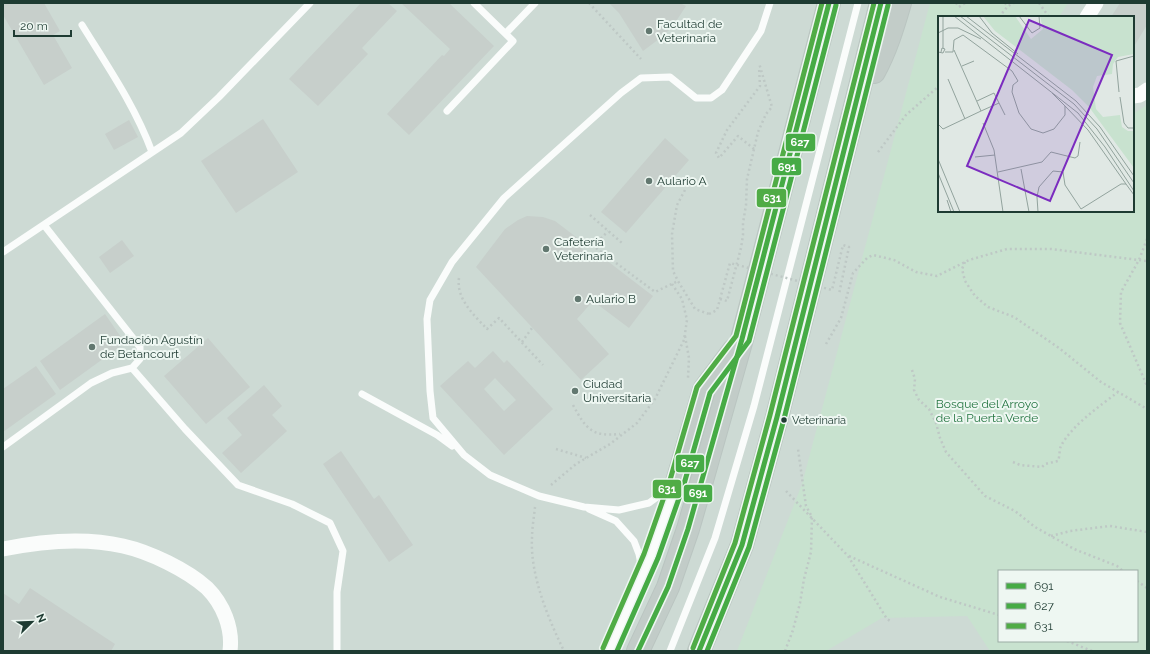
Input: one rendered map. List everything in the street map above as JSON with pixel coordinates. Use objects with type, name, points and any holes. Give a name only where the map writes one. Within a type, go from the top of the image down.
[{"type":"highway","points":[[638,651],[668,587],[688,529],[742,339],[829,3]]},
{"type":"highway","points":[[699,651],[742,544],[777,417],[881,3]]},
{"type":"highway","points":[[855,106],[882,58],[900,3]]},
{"type":"highway","points":[[677,482],[704,390],[742,339]]},
{"type":"street","points":[[1088,16],[1096,3]]},
{"type":"street","points":[[1134,96],[1140,95],[1147,90]]},
{"type":"street","points":[[609,651],[643,576],[677,482]]},
{"type":"street","points":[[3,549],[24,544],[62,540],[124,546],[152,555],[179,568],[207,588],[221,606],[229,625],[231,640],[230,651]]},
{"type":"lane","points":[[3,252],[181,133],[219,97],[310,3]]},
{"type":"lane","points":[[447,111],[513,41],[474,3]]},
{"type":"lane","points":[[506,33],[535,3]]},
{"type":"lane","points":[[464,455],[433,418],[430,391],[427,320],[430,300],[452,262],[504,198],[621,93],[641,78],[670,77],[696,98],[711,98],[722,90],[761,31],[770,3]]},
{"type":"lane","points":[[670,651],[715,538],[754,406],[858,3]]},
{"type":"lane","points":[[82,25],[127,98],[142,127],[152,152]]},
{"type":"lane","points":[[3,447],[91,383],[112,374],[132,368],[140,359],[140,347],[44,225]]},
{"type":"lane","points":[[132,368],[238,485],[292,504],[330,523],[343,551],[337,592],[337,651]]},
{"type":"lane","points":[[362,394],[437,435],[490,475],[539,496],[584,507],[619,510],[649,503],[677,482]]},
{"type":"lane","points":[[584,507],[616,521],[634,541],[639,554],[643,576]]},
{"type":"path","points":[[589,3],[641,59]]},
{"type":"path","points":[[956,3],[959,7],[965,3]]},
{"type":"path","points":[[1005,3],[1008,6]]},
{"type":"path","points":[[1000,16],[1008,6],[1014,3]]},
{"type":"path","points":[[1039,3],[1048,16]]},
{"type":"path","points":[[720,299],[727,302],[741,248],[747,179],[755,149],[758,132],[766,114],[772,107],[759,63],[760,86],[728,130],[716,154],[719,158],[738,136],[755,149]]},
{"type":"path","points":[[878,152],[906,115],[938,87]]},
{"type":"path","points":[[685,190],[677,205],[672,234],[674,272],[695,309],[709,314],[717,310],[730,263],[832,290],[843,245],[849,247],[839,294]]},
{"type":"path","points":[[590,215],[622,243]]},
{"type":"path","points":[[594,246],[608,231]]},
{"type":"path","points":[[584,239],[654,292],[678,281]]},
{"type":"path","points":[[1147,239],[1139,260],[1121,292],[1120,323],[1147,386]]},
{"type":"path","points":[[826,344],[841,318],[853,273],[867,258],[873,255],[894,260],[916,272],[937,276],[966,262],[1007,249],[1051,249],[1147,261]]},
{"type":"path","points":[[966,262],[962,269],[965,281],[975,296],[988,307],[1014,317],[1059,348],[1102,382],[1147,409]]},
{"type":"path","points":[[460,272],[458,286],[459,292],[466,305],[487,329],[499,318],[543,365]]},
{"type":"path","points":[[551,485],[576,464],[610,444],[637,423],[656,399],[684,340],[687,320],[682,299],[672,284]]},
{"type":"path","points":[[522,342],[532,328]]},
{"type":"path","points":[[684,335],[689,358],[687,376],[689,382]]},
{"type":"path","points":[[912,370],[915,379],[914,390],[919,400],[929,409],[936,423],[946,452],[985,496],[1015,511],[1035,527],[1074,549],[1117,566],[1122,570]]},
{"type":"path","points":[[1013,462],[1020,465],[1042,467],[1046,464],[1058,461],[1061,447],[1074,430],[1090,413],[1118,392]]},
{"type":"path","points":[[573,405],[582,422],[592,431],[608,435],[622,434]]},
{"type":"path","points":[[556,448],[586,458]]},
{"type":"path","points":[[785,651],[793,630],[811,552],[812,517],[806,506],[798,450]]},
{"type":"path","points":[[786,491],[848,556],[886,619],[892,622]]},
{"type":"path","points":[[535,506],[532,539],[535,573],[542,600],[564,651]]},
{"type":"path","points":[[1051,536],[1070,531],[1110,526],[1147,532]]},
{"type":"path","points":[[848,556],[940,597],[998,615]]},
{"type":"path","points":[[1138,582],[1147,588]]},
{"type":"path","points":[[1070,642],[1092,651]]},
{"type":"shaded area","name":"Ciudad Universitaria","points":[[3,3],[1147,3],[1147,651],[3,651]]},
{"type":"green space","name":"Bosque del Arroyo de la Puerta Verde","points":[[930,3],[1068,3],[1060,16],[938,16],[938,212],[1134,212],[1134,113],[1147,105],[1147,651],[990,651],[967,616],[882,618],[826,651],[737,651],[802,484]]},
{"type":"building","points":[[6,3],[44,3],[60,31],[53,35],[72,68],[44,85],[3,15],[3,5]]},
{"type":"building","points":[[361,3],[388,3],[397,11],[362,48],[368,54],[318,106],[289,79]]},
{"type":"building","points":[[401,3],[449,3],[494,46],[409,135],[387,114],[442,55],[444,56],[450,49]]},
{"type":"building","name":"Facultad de Veterinaria","points":[[609,3],[680,3],[686,6],[673,26],[663,36],[643,51],[619,13]]},
{"type":"building","points":[[1120,3],[1147,3],[1147,25],[1134,46],[1134,16],[1112,16]]},
{"type":"building","points":[[263,119],[298,172],[236,213],[201,161]]},
{"type":"building","points":[[129,120],[138,137],[114,150],[105,134]]},
{"type":"building","name":"Aulario A","points":[[665,138],[689,160],[626,233],[601,212]]},
{"type":"building","name":"Aulario B","points":[[527,216],[543,217],[555,221],[584,243],[581,248],[594,258],[597,253],[653,296],[629,328],[593,301],[577,319],[609,354],[581,380],[476,267],[505,229]]},
{"type":"building","points":[[122,240],[134,256],[110,273],[99,257]]},
{"type":"building","points":[[105,314],[125,343],[60,390],[40,361]]},
{"type":"building","points":[[208,338],[250,387],[206,424],[164,376]]},
{"type":"building","points":[[493,351],[504,363],[507,360],[553,409],[504,455],[440,386],[468,361],[475,368]],"holes":[[[495,378],[516,400],[504,411],[484,389]]]},
{"type":"building","points":[[36,366],[56,394],[3,432],[3,389]]},
{"type":"building","points":[[264,385],[282,406],[272,415],[287,431],[241,473],[222,453],[242,435],[227,418]]},
{"type":"building","points":[[341,451],[374,499],[379,495],[413,545],[389,562],[323,464]]},
{"type":"building","points":[[30,588],[115,644],[111,651],[3,651],[3,593],[19,604]]},
{"type":"transit line","name":"631","points":[[603,648],[644,554],[670,480],[697,387],[736,336],[822,3]]},
{"type":"transit line","name":"691","points":[[638,651],[668,587],[688,529],[742,339],[829,3]]},
{"type":"transit line","name":"631","points":[[693,648],[735,543],[770,415],[874,3]]},
{"type":"transit line","name":"691","points":[[699,651],[742,545],[777,417],[881,3]]},
{"type":"transit line","name":"627","points":[[617,651],[658,558],[684,484],[710,393],[749,341],[836,5]]},
{"type":"transit line","name":"627","points":[[707,651],[749,547],[784,419],[888,5]]},
{"type":"place","name":"Facultad de Veterinaria","points":[[649,31]]},
{"type":"place","name":"Aulario A","points":[[649,181]]},
{"type":"place","name":"Cafetería Veterinaria","points":[[546,249]]},
{"type":"place","name":"Aulario B","points":[[578,299]]},
{"type":"place","name":"Fundación Agustín de Betancourt","points":[[92,347]]},
{"type":"place","name":"Ciudad Universitaria","points":[[575,391]]},
{"type":"place","name":"Veterinaria","points":[[784,420]]}]
